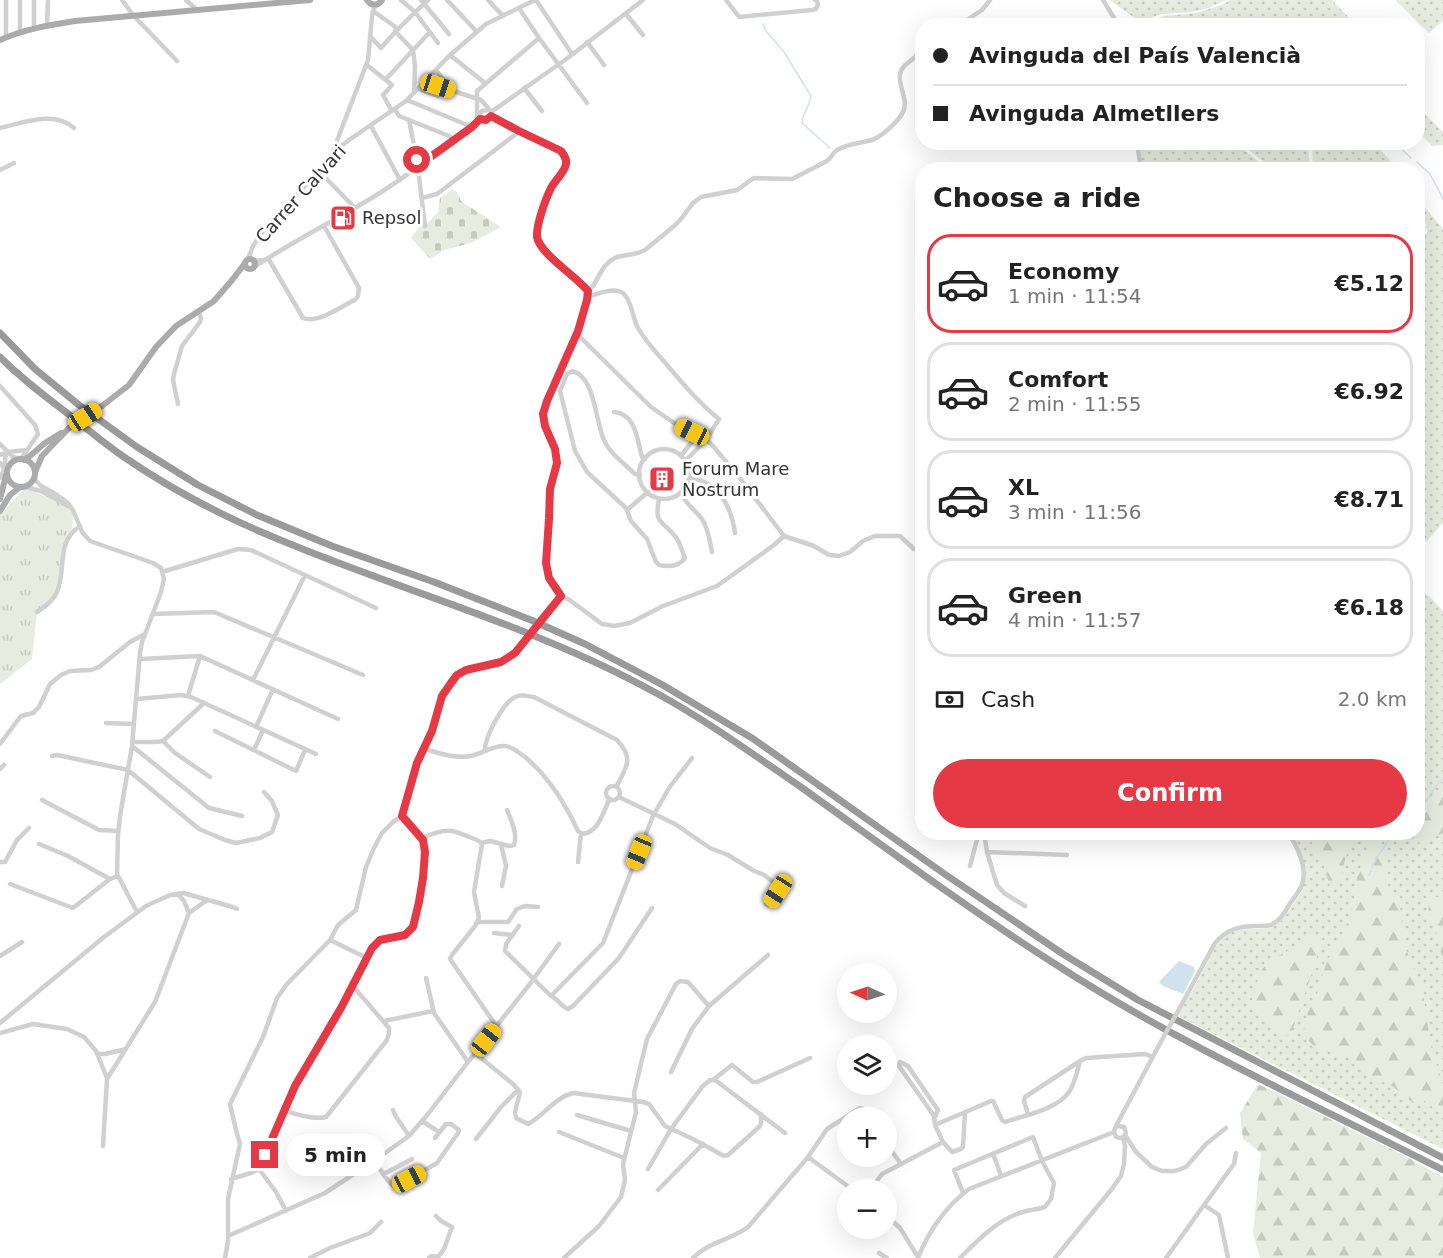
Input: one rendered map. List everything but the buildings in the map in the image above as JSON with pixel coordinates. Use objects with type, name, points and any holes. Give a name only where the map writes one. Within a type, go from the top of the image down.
[{"type":"highway","points":[[0,333],[35,369],[79,405],[137,447],[198,485],[257,515],[332,546],[434,582],[531,620],[585,644],[662,684],[752,738],[946,875],[1063,954],[1138,1000],[1443,1158]]},
{"type":"highway","points":[[0,357],[39,392],[121,455],[208,507],[281,540],[561,648],[657,693],[747,750],[1002,930],[1107,997],[1217,1058],[1443,1170]]},
{"type":"main road","points":[[3,39],[34,28],[75,21],[197,10],[237,3],[310,0]]},
{"type":"main road","points":[[368,2],[374,5],[380,2]]},
{"type":"main road","points":[[0,499],[4,473],[11,463],[30,456],[45,443],[102,406],[129,385],[156,347],[176,326],[214,301],[250,264]]},
{"type":"main road","points":[[0,511],[10,495],[32,483],[42,456],[69,428]]},
{"type":"main road","points":[[23,459],[31,463],[35,474]]},
{"type":"main road","points":[[4,473],[10,483],[23,488]]},
{"type":"street","points":[[3,39],[6,0]]},
{"type":"street","points":[[20,0],[20,32]]},
{"type":"street","points":[[34,0],[34,28]]},
{"type":"street","points":[[47,26],[48,0]]},
{"type":"street","points":[[122,0],[133,15],[177,61]]},
{"type":"street","points":[[186,0],[197,10]]},
{"type":"street","points":[[401,0],[415,12],[438,43]]},
{"type":"street","points":[[447,0],[477,32]]},
{"type":"street","points":[[488,0],[503,16]]},
{"type":"street","points":[[536,0],[572,54]]},
{"type":"street","name":"Carrer Calvari","points":[[250,264],[254,246],[266,227],[319,171],[332,153],[408,100],[450,55],[486,24],[536,0]]},
{"type":"street","points":[[250,264],[266,259],[400,180],[479,120],[486,120],[490,113],[643,0]]},
{"type":"street","points":[[726,0],[739,17],[812,10],[816,9],[817,1]]},
{"type":"street","points":[[970,18],[982,10],[990,0]]},
{"type":"street","points":[[1103,0],[1114,18]]},
{"type":"street","points":[[370,36],[381,48],[425,1],[449,34]]},
{"type":"street","points":[[332,153],[367,65],[372,14],[368,2]]},
{"type":"street","points":[[372,14],[380,2]]},
{"type":"street","points":[[519,8],[586,102]]},
{"type":"street","points":[[372,14],[396,30],[413,50],[416,91],[438,96],[451,90]]},
{"type":"street","points":[[626,14],[643,35]]},
{"type":"street","points":[[386,79],[430,32]]},
{"type":"street","points":[[479,120],[477,91],[539,38]]},
{"type":"street","points":[[588,42],[604,65]]},
{"type":"street","points":[[450,55],[485,83]]},
{"type":"street","points":[[784,536],[717,586],[663,606],[630,623],[614,626],[602,624],[561,596],[549,578],[546,563],[550,489],[557,463],[555,449],[545,426],[543,414],[578,332],[588,294],[610,261],[645,250],[673,227],[701,197],[737,190],[754,178],[792,179],[832,158],[836,151],[879,136],[902,114],[905,103],[900,73],[903,67],[915,57]]},
{"type":"street","points":[[367,65],[392,85],[383,95],[399,116],[454,140]]},
{"type":"street","points":[[437,69],[451,90]]},
{"type":"street","points":[[426,82],[481,100],[490,113],[561,151],[565,156],[567,162],[565,169],[551,189],[538,225],[537,237],[542,247],[582,283],[588,294]]},
{"type":"street","points":[[524,88],[542,111]]},
{"type":"street","points":[[408,100],[472,127]]},
{"type":"street","points":[[0,128],[42,118],[68,123],[74,128]]},
{"type":"street","points":[[409,120],[418,166],[425,226]]},
{"type":"street","points":[[371,126],[400,180]]},
{"type":"street","points":[[342,130],[344,138],[349,140]]},
{"type":"street","points":[[422,198],[437,194],[520,131]]},
{"type":"street","points":[[0,170],[14,163]]},
{"type":"street","points":[[319,171],[356,208]]},
{"type":"street","points":[[266,259],[303,318],[307,320],[317,319],[356,299],[359,288],[324,226]]},
{"type":"street","points":[[588,294],[618,291],[624,294],[637,326],[649,344],[682,384],[719,418],[706,440],[683,458]]},
{"type":"street","points":[[178,404],[174,374],[182,346],[200,322],[198,311]]},
{"type":"street","points":[[578,332],[651,407],[713,446],[784,536],[814,546],[829,555],[839,556],[850,552],[863,541],[875,536],[900,536],[915,549]]},
{"type":"street","points":[[640,475],[635,474],[609,449],[604,440],[586,380],[580,374],[572,371],[567,374],[560,390],[575,452],[587,472],[627,510],[631,521],[647,539],[656,562],[659,565],[674,566],[685,558],[676,537],[658,519],[659,499]]},
{"type":"street","points":[[0,386],[35,425],[38,434],[23,459],[13,457],[0,444]]},
{"type":"street","points":[[614,412],[621,412],[634,426],[642,456],[645,459]]},
{"type":"street","points":[[683,458],[698,435]]},
{"type":"street","points":[[0,455],[27,450]]},
{"type":"street","points":[[671,450],[683,458],[689,471],[688,484],[682,492],[674,498],[663,500],[654,497],[644,489],[640,481],[640,471],[645,459],[651,453],[671,450]]},
{"type":"street","points":[[4,473],[7,453]]},
{"type":"street","points":[[0,463],[4,473]]},
{"type":"street","points":[[35,474],[36,481],[41,486],[67,502],[82,532],[90,541],[153,563],[161,568],[164,579],[145,634],[140,658],[132,744],[118,831],[118,876],[137,912]]},
{"type":"street","points":[[688,477],[706,483],[719,493],[729,507],[735,533]]},
{"type":"street","points":[[23,488],[41,491],[73,510]]},
{"type":"street","points":[[627,510],[648,492]]},
{"type":"street","points":[[682,492],[683,497],[705,523],[712,552]]},
{"type":"street","points":[[37,612],[47,605],[56,593],[60,580],[63,549],[67,538],[80,526]]},
{"type":"street","points":[[162,572],[238,549],[251,550],[376,608]]},
{"type":"street","points":[[252,680],[305,575]]},
{"type":"street","points":[[225,1258],[228,1236],[228,1199],[240,1144],[230,1104],[263,1037],[277,998],[287,984],[330,940],[338,925],[356,910],[366,867],[382,833],[402,816],[417,763],[425,749],[442,696],[457,675],[466,670],[501,662],[515,653],[561,596]]},
{"type":"street","points":[[153,614],[214,612],[363,675]]},
{"type":"street","points":[[0,744],[21,716],[33,713],[39,707],[50,684],[61,675],[70,671],[91,670],[99,667],[130,642],[145,634]]},
{"type":"street","points":[[140,658],[200,656],[338,720]]},
{"type":"street","points":[[188,696],[200,656]]},
{"type":"street","points":[[256,727],[273,689]]},
{"type":"street","points":[[137,699],[188,696],[316,754]]},
{"type":"street","points":[[485,751],[488,736],[508,701],[516,696],[534,697],[617,740],[624,747],[627,759],[626,768],[616,787]]},
{"type":"street","points":[[132,744],[163,741],[204,703]]},
{"type":"street","points":[[106,723],[134,724]]},
{"type":"street","points":[[215,730],[296,771],[306,750]]},
{"type":"street","points":[[254,750],[263,730]]},
{"type":"street","points":[[163,741],[175,753],[210,777]]},
{"type":"street","points":[[132,744],[209,808],[242,816]]},
{"type":"street","points":[[425,749],[469,757],[496,747],[505,746],[515,749],[536,767],[561,797],[581,833],[589,834],[594,830],[609,800]]},
{"type":"street","points":[[52,756],[57,755],[128,770],[199,828],[236,843],[260,838],[272,832],[278,815],[272,801],[264,792]]},
{"type":"street","points":[[551,996],[603,944],[654,814],[669,788],[692,758]]},
{"type":"street","points":[[611,786],[616,787],[619,790],[619,797],[615,801],[609,800],[606,791],[611,786]]},
{"type":"street","points":[[619,797],[675,824],[710,848],[728,855],[772,880],[779,888],[771,903],[766,904]]},
{"type":"street","points":[[42,800],[99,830],[118,831]]},
{"type":"street","points":[[422,838],[434,832],[454,830],[481,843],[514,845],[516,841],[513,824],[507,810]]},
{"type":"street","points":[[231,1179],[260,1169],[295,1086],[372,948],[380,940],[405,935],[413,927],[423,878],[425,852],[422,838],[402,816]]},
{"type":"street","points":[[0,862],[8,859],[16,840],[29,828]]},
{"type":"street","points":[[578,862],[581,833]]},
{"type":"street","points":[[970,866],[978,840]]},
{"type":"street","points":[[983,840],[1000,890],[1025,906]]},
{"type":"street","points":[[1124,1136],[1116,1137],[1115,1129],[1215,943],[1232,929],[1266,926],[1274,923],[1281,917],[1301,886],[1303,867],[1293,840]]},
{"type":"street","points":[[481,843],[482,850],[474,892],[478,920],[450,959],[497,1026]]},
{"type":"street","points":[[39,844],[68,856],[110,879]]},
{"type":"street","points":[[501,844],[506,866],[502,886]]},
{"type":"street","points":[[987,852],[1067,855]]},
{"type":"street","points":[[10,884],[73,908],[110,879],[118,876]]},
{"type":"street","points":[[0,1023],[96,943],[146,906],[170,895],[183,893],[237,909]]},
{"type":"street","points":[[178,894],[189,913]]},
{"type":"street","points":[[107,1079],[155,1002],[189,913],[207,900]]},
{"type":"street","points":[[478,920],[508,922],[517,909],[525,906],[538,907]]},
{"type":"street","points":[[519,927],[506,944],[505,951],[551,996],[568,1009],[619,958],[652,908]]},
{"type":"street","points":[[494,933],[513,935]]},
{"type":"street","points":[[330,940],[367,958]]},
{"type":"street","points":[[0,956],[22,942]]},
{"type":"street","points":[[228,1236],[325,1193],[409,1136],[559,944]]},
{"type":"street","points":[[670,1072],[692,1029],[709,1006],[768,955]]},
{"type":"street","points":[[426,978],[433,1011],[468,1062]]},
{"type":"street","points":[[564,1258],[599,1226],[621,1197],[625,1179],[624,1161],[636,1112],[634,1092],[647,1039],[676,984],[680,981],[688,982],[709,1006]]},
{"type":"street","points":[[285,1111],[323,1119],[327,1117],[387,1040],[389,1028],[352,986]]},
{"type":"street","points":[[384,1021],[433,1011]]},
{"type":"street","points":[[0,1033],[33,1024],[67,1029],[84,1038],[97,1054],[107,1079],[103,1146]]},
{"type":"street","points":[[97,1054],[114,1053],[126,1049]]},
{"type":"street","points":[[476,1053],[520,1092],[515,1112],[516,1118],[528,1124],[564,1095],[573,1093],[634,1100],[649,1104],[664,1126],[724,1156],[759,1127],[761,1114]]},
{"type":"street","points":[[1028,1114],[1025,1097],[1078,1062],[1086,1059],[1145,1054],[1153,1057]]},
{"type":"street","points":[[648,1169],[671,1129],[702,1087],[710,1080],[732,1065],[753,1082],[757,1082],[810,1058]]},
{"type":"street","points":[[934,1120],[938,1110],[908,1066],[900,1062],[899,1066],[934,1120],[943,1142],[952,1152],[963,1147],[965,1112]]},
{"type":"street","points":[[934,1120],[965,1112],[993,1101],[1005,1122],[1058,1102],[1068,1094],[1077,1074],[1078,1062]]},
{"type":"street","points":[[1068,1068],[1074,1069],[1077,1074]]},
{"type":"street","points":[[713,1080],[786,1133]]},
{"type":"street","points":[[476,1139],[501,1107],[518,1090]]},
{"type":"street","points":[[393,1110],[397,1120],[409,1136]]},
{"type":"street","points":[[1056,1258],[1121,1176],[1126,1131],[1124,1112]]},
{"type":"street","points":[[578,1115],[631,1131]]},
{"type":"street","points":[[422,1120],[439,1132]]},
{"type":"street","points":[[693,1258],[705,1248],[739,1234],[748,1227],[797,1171],[826,1129],[837,1122]]},
{"type":"street","points":[[375,1160],[392,1186],[395,1187],[437,1163],[459,1130],[446,1124],[435,1138]]},
{"type":"street","points":[[918,1258],[932,1230],[956,1199],[969,1189],[1042,1161],[1120,1126],[1124,1127]]},
{"type":"street","points":[[1124,1136],[1136,1152],[1152,1167],[1162,1171],[1175,1171],[1186,1167],[1206,1144],[1226,1128]]},
{"type":"street","points":[[559,1132],[624,1161]]},
{"type":"street","points":[[960,1258],[972,1245],[999,1224],[1017,1214],[1045,1207],[1051,1199],[1054,1184],[1033,1137],[954,1170],[963,1193]]},
{"type":"street","points":[[878,1179],[882,1174],[943,1142]]},
{"type":"street","points":[[658,1190],[703,1144]]},
{"type":"street","points":[[1166,1258],[1234,1164],[1236,1153]]},
{"type":"street","points":[[993,1154],[1001,1175]]},
{"type":"street","points":[[808,1157],[838,1179]]},
{"type":"street","points":[[897,1158],[901,1164]]},
{"type":"street","points":[[384,1174],[412,1159]]},
{"type":"street","points":[[260,1169],[286,1211]]},
{"type":"street","points":[[1204,1205],[1219,1215],[1228,1258]]},
{"type":"street","points":[[431,1258],[438,1257],[444,1249],[452,1227],[436,1216]]},
{"type":"street","points":[[310,1258],[370,1233],[381,1222]]},
{"type":"street","points":[[897,1225],[918,1258]]},
{"type":"street","points":[[879,1253],[887,1258]]},
{"type":"green space","points":[[1110,0],[1226,0],[1191,12],[1135,18]]},
{"type":"green space","points":[[1230,0],[1332,0],[1349,18],[1158,18],[1197,13]]},
{"type":"green space","points":[[1443,0],[1443,21],[1429,33],[1425,29],[1425,18],[1414,18],[1396,1]]},
{"type":"green space","points":[[1425,114],[1443,132],[1443,145],[1432,146],[1425,138]]},
{"type":"green space","points":[[1141,150],[1244,150],[1259,162],[1142,162]]},
{"type":"green space","points":[[1249,150],[1309,150],[1309,162],[1264,162]]},
{"type":"green space","points":[[1312,150],[1381,150],[1391,162],[1313,162]]},
{"type":"green space","points":[[452,190],[456,191],[462,202],[501,227],[471,243],[444,250],[430,259],[411,238],[422,223],[425,226],[438,212],[440,198]]},
{"type":"green space","points":[[1425,207],[1443,229],[1443,523],[1426,542],[1425,234],[1428,231],[1425,227],[1427,225]]},
{"type":"green space","points":[[26,487],[73,510],[72,533],[63,554],[56,593],[37,612],[32,659],[0,684],[0,515]]},
{"type":"green space","points":[[1425,593],[1443,611],[1443,1149],[1178,1016],[1221,939],[1238,930],[1262,929],[1277,925],[1283,918],[1304,884],[1306,874],[1294,840],[1425,840]]},
{"type":"green space","points":[[1443,790],[1443,833],[1420,844],[1416,840],[1425,840],[1425,812]]},
{"type":"green space","points":[[1312,840],[1355,840],[1348,851],[1340,879],[1332,893],[1324,867],[1312,846]]},
{"type":"green space","points":[[1371,840],[1380,840],[1387,859],[1387,883],[1400,907],[1405,947],[1424,1000],[1431,1046],[1443,1085],[1443,1115],[1423,1100],[1413,1103],[1392,1086],[1368,1076],[1349,1057],[1317,1049],[1303,1035],[1308,1012],[1317,994],[1327,960],[1351,916],[1357,878]]},
{"type":"green space","points":[[1431,895],[1443,899],[1443,961],[1428,911]]},
{"type":"green space","points":[[1308,932],[1323,937],[1291,1034],[1287,1036],[1272,1027],[1253,1005],[1252,995],[1262,969],[1276,957],[1300,945]]},
{"type":"green space","points":[[1258,1084],[1443,1177],[1443,1258],[1260,1258],[1253,1233],[1261,1153],[1243,1139],[1240,1113]]},
{"type":"water","points":[[1179,961],[1194,967],[1195,971],[1183,994],[1159,982]]},
{"type":"waterway","points":[[763,24],[766,31],[784,52],[811,96],[802,123],[830,148]]},
{"type":"waterway","points":[[1402,150],[1411,158]]},
{"type":"waterway","points":[[1425,169],[1430,174],[1443,199]]},
{"type":"waterway","points":[[1425,803],[1443,778]]},
{"type":"waterway","points":[[1369,875],[1389,840]]},
{"type":"place","name":"Repsol","points":[[343,218]]},
{"type":"place","name":"Forum Mare Nostrum","points":[[662,479]]},
{"type":"route","points":[[265,1155],[295,1086],[341,1008],[372,948],[380,940],[405,935],[413,927],[423,878],[425,852],[423,840],[402,816],[417,763],[432,731],[442,696],[457,675],[466,670],[501,662],[515,653],[561,596],[549,578],[546,563],[550,489],[557,463],[555,449],[545,426],[543,414],[578,331],[588,291],[542,247],[537,237],[538,225],[551,189],[565,169],[567,162],[561,151],[491,116],[486,120],[480,119],[418,166],[417,160]]}]
